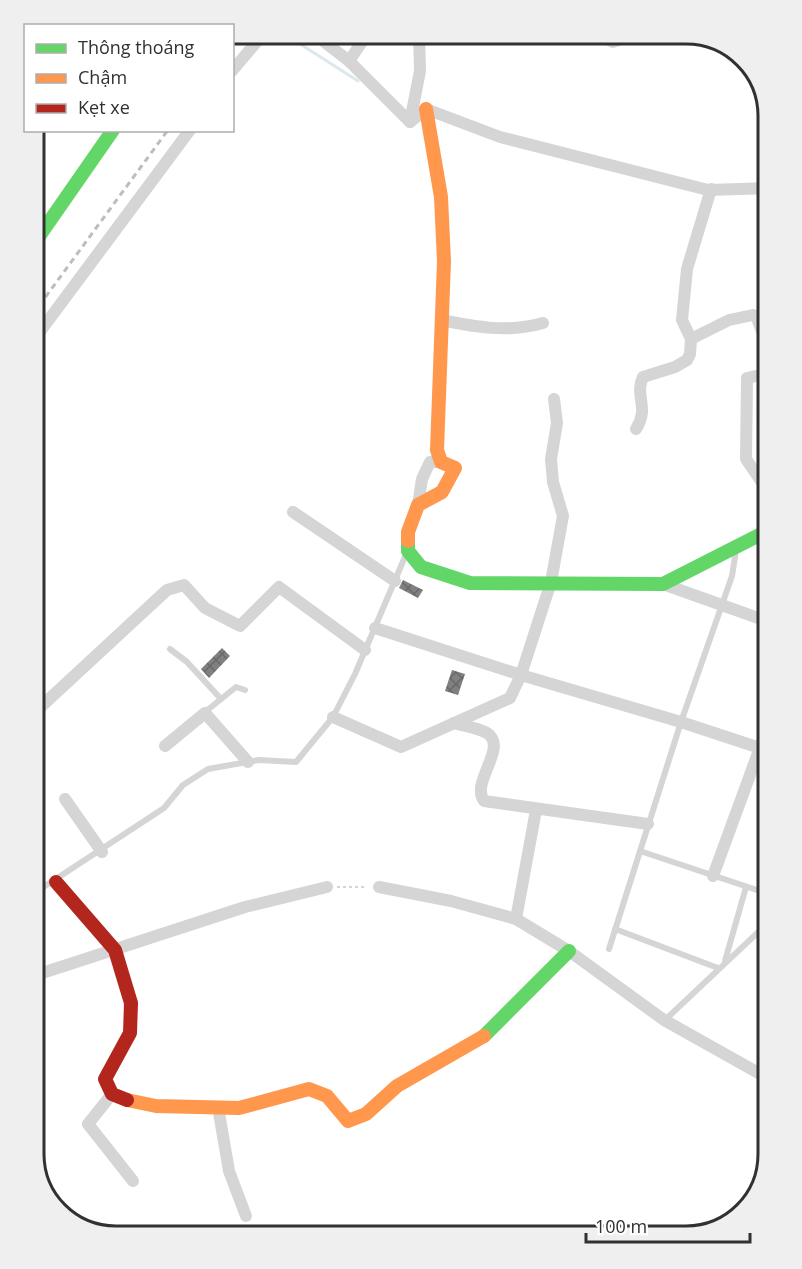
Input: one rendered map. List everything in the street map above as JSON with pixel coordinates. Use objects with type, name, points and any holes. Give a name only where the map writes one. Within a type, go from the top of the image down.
[{"type":"street","points":[[234,70],[256,43]]},
{"type":"street","points":[[326,43],[349,61],[410,122]]},
{"type":"street","points":[[349,61],[361,43]]},
{"type":"street","points":[[410,122],[420,71],[419,44]]},
{"type":"street","points":[[410,122],[426,109]]},
{"type":"street","points":[[426,109],[500,136],[711,189],[758,188]]},
{"type":"street","points":[[426,109],[441,197],[444,272],[437,450],[441,462]]},
{"type":"street","points":[[44,207],[95,132]]},
{"type":"street","points":[[44,228],[112,132]]},
{"type":"street","points":[[44,326],[189,132]]},
{"type":"street","points":[[636,429],[644,416],[641,380],[652,372],[675,367],[687,360],[690,354],[690,339],[682,320],[687,268],[711,189]]},
{"type":"street","points":[[690,339],[729,320],[753,315],[758,321]]},
{"type":"street","points":[[441,320],[495,329],[524,328],[543,323]]},
{"type":"street","points":[[758,376],[747,378],[745,451],[750,467],[758,478]]},
{"type":"street","points":[[333,717],[401,747],[510,698],[551,582],[563,516],[553,482],[551,459],[557,423],[554,399]]},
{"type":"street","points":[[417,505],[433,501],[447,489],[455,468],[441,462],[430,462],[422,479],[417,505],[408,531],[408,551],[421,567],[470,583],[663,584],[758,618]]},
{"type":"street","points":[[293,512],[395,581]]},
{"type":"street","points":[[663,584],[758,536]]},
{"type":"street","points":[[44,704],[166,590],[176,586],[183,585],[205,608],[240,626],[279,587],[365,650]]},
{"type":"street","points":[[375,628],[758,748]]},
{"type":"street","points":[[165,746],[205,713],[248,762]]},
{"type":"street","points":[[454,723],[488,734],[492,739],[494,752],[480,786],[484,801],[648,824]]},
{"type":"street","points":[[713,876],[758,765]]},
{"type":"street","points":[[65,799],[102,852]]},
{"type":"street","points":[[516,919],[536,810]]},
{"type":"street","points":[[56,882],[115,950],[131,1003],[130,1033],[105,1079],[112,1094],[134,1103],[156,1106],[239,1108],[309,1089],[327,1096],[348,1121],[366,1114],[396,1086],[483,1037],[569,951]]},
{"type":"street","points":[[44,973],[245,907],[327,887]]},
{"type":"street","points":[[379,887],[451,901],[516,919],[569,951],[664,1020],[758,1073]]},
{"type":"street","points":[[112,1094],[88,1124],[133,1181]]},
{"type":"street","points":[[218,1107],[229,1171],[246,1216]]},
{"type":"lane","points":[[609,949],[681,722],[723,605],[732,576],[736,549]]},
{"type":"lane","points":[[44,888],[102,852],[164,808],[183,785],[208,769],[259,760],[296,762],[333,717],[408,551]]},
{"type":"lane","points":[[170,649],[187,662],[221,699]]},
{"type":"lane","points":[[205,713],[236,687],[245,690]]},
{"type":"lane","points":[[640,851],[758,891]]},
{"type":"lane","points":[[725,962],[746,887]]},
{"type":"lane","points":[[615,929],[718,968]]},
{"type":"lane","points":[[664,1020],[758,932]]},
{"type":"path","points":[[327,887],[379,887]]},
{"type":"building","points":[[403,580],[423,590],[418,598],[399,588]]},
{"type":"building","points":[[222,648],[230,656],[209,678],[201,669]]},
{"type":"building","points":[[452,670],[465,674],[458,695],[445,691]]},
{"type":"waterway","points":[[299,43],[358,81]]},
{"type":"railway","points":[[44,299],[167,132]]},
{"type":"traffic: fast","points":[[44,229],[112,132]]},
{"type":"traffic: fast","points":[[408,541],[408,551],[421,567],[470,583],[663,584],[758,536]]},
{"type":"traffic: fast","points":[[484,1036],[569,951]]},
{"type":"traffic: slow","points":[[408,541],[408,532],[418,505],[442,492],[455,468],[441,462],[437,450],[444,261],[441,197],[426,109]]},
{"type":"traffic: slow","points":[[127,1100],[156,1106],[239,1108],[309,1089],[327,1096],[348,1121],[366,1114],[397,1086],[484,1036]]},
{"type":"traffic: jam","points":[[56,882],[115,950],[131,1003],[130,1033],[105,1079],[112,1094],[127,1100]]}]
